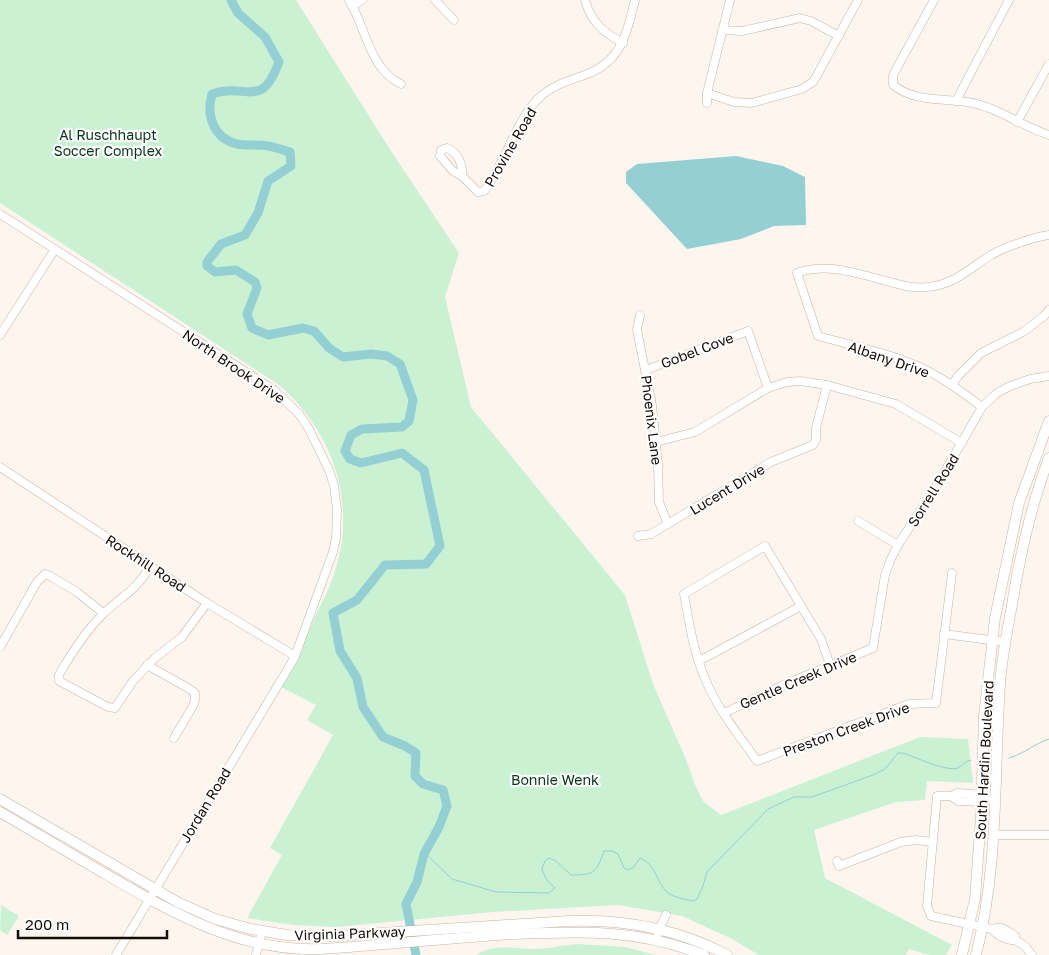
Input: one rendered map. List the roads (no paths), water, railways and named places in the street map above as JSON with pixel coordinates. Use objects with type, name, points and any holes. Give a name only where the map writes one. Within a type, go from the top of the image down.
[{"type":"main road","name":"South Hardin Boulevard","points":[[962,955],[975,899],[984,716],[995,618],[1019,503],[1049,422]]},
{"type":"main road","name":"South Hardin Boulevard","points":[[976,955],[988,928],[1000,683],[1005,642],[1018,566],[1033,506],[1049,458]]},
{"type":"main road","name":"Virginia Parkway","points":[[0,799],[154,889],[201,913],[228,923],[262,931],[296,936],[366,940]]},
{"type":"main road","name":"Virginia Parkway","points":[[0,812],[149,899],[205,927],[259,943],[304,949],[366,940],[586,920],[659,929],[694,940],[727,955]]},
{"type":"main road","name":"Virginia Parkway","points":[[457,933],[583,931],[612,933],[656,940],[704,955]]},
{"type":"street","points":[[362,0],[350,3],[375,57],[393,80],[402,84]]},
{"type":"street","points":[[435,0],[454,20]]},
{"type":"street","points":[[585,0],[590,15],[596,24],[608,35],[623,43]]},
{"type":"street","name":"Provine Road","points":[[462,176],[474,191],[481,192],[488,187],[525,117],[537,100],[552,88],[571,79],[590,74],[605,65],[616,53],[623,43],[630,25],[635,0]]},
{"type":"street","points":[[707,103],[707,93],[730,0]]},
{"type":"street","points":[[707,93],[743,103],[766,100],[802,89],[813,82],[858,0]]},
{"type":"street","points":[[934,0],[893,75],[892,82],[896,88],[918,97],[974,103],[1032,130],[1049,135]]},
{"type":"street","points":[[956,101],[1009,0]]},
{"type":"street","points":[[722,30],[742,31],[800,18],[811,21],[839,36]]},
{"type":"street","points":[[1017,122],[1049,64]]},
{"type":"street","name":"North Brook Drive","points":[[0,214],[274,390],[299,414],[309,429],[329,470],[334,486],[338,523],[333,552],[295,656]]},
{"type":"street","name":"Albany Drive","points":[[982,407],[952,385],[926,370],[818,336],[797,273],[821,268],[842,269],[906,286],[927,288],[954,281],[993,254],[1040,236],[1049,235]]},
{"type":"street","points":[[0,335],[55,249]]},
{"type":"street","points":[[952,385],[958,376],[981,353],[1023,332],[1049,310]]},
{"type":"street","name":"Phoenix Lane","points":[[640,315],[637,328],[652,405],[659,502],[668,524]]},
{"type":"street","name":"Gobel Cove","points":[[646,370],[748,331],[768,388]]},
{"type":"street","name":"Sorrell Road","points":[[873,648],[885,575],[898,545],[962,443],[982,407],[997,393],[1010,386],[1030,379],[1049,376]]},
{"type":"street","points":[[656,442],[695,432],[768,388],[793,381],[827,385],[896,404],[962,443]]},
{"type":"street","name":"Lucent Drive","points":[[638,536],[651,534],[771,462],[811,446],[815,442],[817,420],[827,385]]},
{"type":"street","name":"Rockhill Road","points":[[0,467],[207,603],[295,656]]},
{"type":"street","points":[[858,521],[898,545]]},
{"type":"street","points":[[724,713],[704,677],[684,594],[766,546],[821,639],[830,665]]},
{"type":"street","points":[[150,566],[137,586],[103,613],[78,643],[59,675],[59,680],[115,708],[129,686],[148,665],[182,637],[207,603]]},
{"type":"street","points":[[952,573],[944,634],[1005,642]]},
{"type":"street","points":[[0,646],[3,644],[37,582],[45,574],[77,592],[103,613]]},
{"type":"street","points":[[699,661],[801,606]]},
{"type":"street","name":"Preston Creek Drive","points":[[724,713],[757,761],[909,704],[936,703],[944,634]]},
{"type":"street","name":"Gentle Creek Drive","points":[[724,713],[830,665],[873,648]]},
{"type":"street","name":"Jordan Road","points":[[116,955],[295,656]]},
{"type":"street","points":[[148,665],[188,688],[195,695],[193,706],[174,738]]},
{"type":"street","points":[[995,798],[981,798],[957,793],[951,796],[936,796],[927,906],[931,916],[988,928],[1001,936],[1016,940],[1025,946],[1032,955]]},
{"type":"street","points":[[993,835],[1049,835]]},
{"type":"street","points":[[837,861],[839,866],[906,841],[932,842]]},
{"type":"street","points":[[656,940],[666,915]]},
{"type":"street","points":[[256,955],[262,931]]},
{"type":"water","points":[[736,156],[783,166],[805,177],[806,225],[774,226],[741,239],[687,249],[626,183],[626,172],[637,164]]},
{"type":"waterway","points":[[231,0],[238,13],[265,37],[279,62],[266,86],[259,90],[252,92],[224,91],[212,94],[210,110],[213,125],[222,137],[237,144],[268,146],[290,152],[291,166],[268,181],[258,213],[245,235],[221,244],[207,262],[207,266],[215,272],[236,270],[255,282],[257,288],[247,314],[252,328],[268,335],[303,328],[314,331],[329,348],[343,357],[371,354],[387,356],[400,364],[413,400],[409,421],[402,427],[362,429],[351,435],[345,451],[350,459],[361,463],[402,453],[424,470],[440,546],[426,564],[385,565],[357,600],[333,613],[340,651],[357,678],[363,707],[383,737],[416,753],[415,776],[423,784],[443,790],[447,806],[439,827],[424,854],[417,882],[406,904],[416,955]]},
{"type":"waterway","points":[[1009,758],[1049,739]]},
{"type":"waterway","points":[[425,853],[452,879],[496,892],[549,893],[555,888],[546,879],[542,869],[545,861],[549,858],[556,861],[571,875],[585,874],[594,871],[604,851],[612,851],[618,854],[624,868],[628,870],[633,868],[640,858],[645,861],[653,869],[667,892],[676,897],[694,901],[697,899],[703,886],[707,872],[768,809],[794,797],[812,797],[873,775],[885,769],[898,753],[953,769],[971,760]]},
{"type":"park label","name":"Al Ruschhaupt Soccer Complex","points":[[108,142]]},
{"type":"park label","name":"Bonnie Wenk","points":[[555,779]]}]
